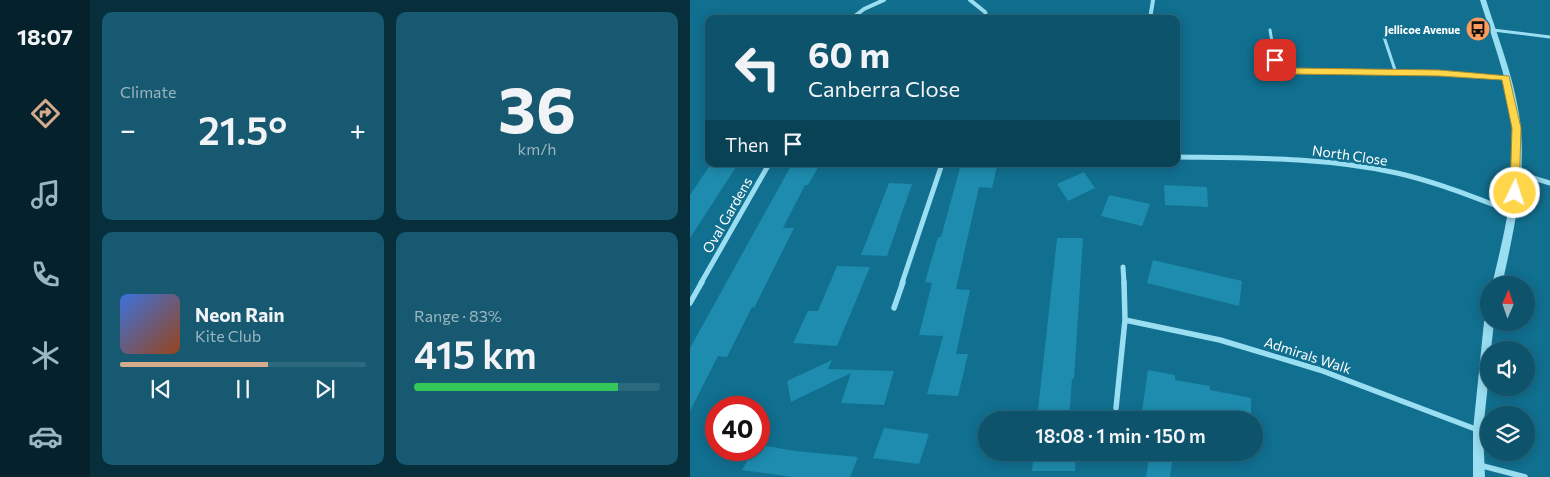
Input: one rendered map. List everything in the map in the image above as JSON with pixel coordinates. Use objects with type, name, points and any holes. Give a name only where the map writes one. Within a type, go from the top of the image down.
[{"type":"street","points":[[856,15],[864,9],[884,0]]},
{"type":"street","points":[[970,0],[982,10],[985,15]]},
{"type":"street","points":[[1151,15],[1153,0]]},
{"type":"street","points":[[1483,0],[1506,78],[1516,128],[1517,173],[1513,212],[1499,276]]},
{"type":"street","name":"North Close","points":[[1180,156],[1296,159],[1350,164],[1399,173],[1513,212]]},
{"type":"street","name":"Oval Gardens","points":[[690,303],[767,167]]},
{"type":"street","points":[[894,308],[941,167]]},
{"type":"street","points":[[1517,173],[1550,182]]},
{"type":"street","points":[[1116,408],[1125,320],[1123,267]]},
{"type":"street","name":"Admirals Walk","points":[[1125,320],[1220,340],[1320,370],[1478,430]]},
{"type":"street","points":[[1479,477],[1478,430],[1488,331]]},
{"type":"street","points":[[1479,465],[1525,477]]},
{"type":"lane","points":[[1270,30],[1275,60],[1291,71],[1439,73],[1506,78]]},
{"type":"lane","points":[[1493,30],[1550,36]]},
{"type":"lane","points":[[1384,37],[1396,73]]},
{"type":"building","points":[[709,167],[736,167],[690,238],[690,195]]},
{"type":"building","points":[[790,167],[818,167],[808,185],[805,185],[783,228],[794,228],[754,308],[752,307],[727,357],[718,356],[690,411],[690,348]]},
{"type":"building","points":[[960,167],[997,167],[992,188],[979,187],[956,289],[970,290],[956,354],[968,354],[958,396],[927,394],[943,336],[919,335],[932,283],[925,282],[938,237],[941,237]]},
{"type":"building","points":[[1084,172],[1095,188],[1068,201],[1057,184]]},
{"type":"building","points":[[889,183],[912,184],[887,256],[861,255]]},
{"type":"building","points":[[1164,185],[1207,187],[1208,207],[1165,205]]},
{"type":"building","points":[[1109,195],[1150,204],[1142,226],[1101,216]]},
{"type":"building","points":[[1057,238],[1083,238],[1074,379],[1072,379],[1070,411],[1038,411]]},
{"type":"building","points":[[1153,260],[1242,281],[1239,306],[1147,283]]},
{"type":"building","points":[[837,266],[870,267],[837,346],[793,343],[808,311],[818,311]]},
{"type":"building","points":[[832,360],[828,369],[894,371],[884,405],[841,403],[851,373],[791,402],[787,381]]},
{"type":"building","points":[[1148,370],[1175,375],[1175,380],[1210,386],[1210,390],[1251,398],[1251,411],[1142,411]]},
{"type":"building","points":[[884,428],[929,434],[919,464],[873,458]]},
{"type":"building","points":[[770,447],[858,457],[850,477],[792,477],[742,470],[747,461],[770,461]]},
{"type":"building","points":[[1033,461],[1076,461],[1075,471],[1032,471]]},
{"type":"building","points":[[1149,461],[1172,461],[1170,477],[1146,477]]},
{"type":"place","name":"Jellicoe Avenue","points":[[1478,29]]},
{"type":"route","points":[[1275,60],[1291,71],[1439,73],[1506,78],[1516,128],[1517,173],[1515,193]]}]
